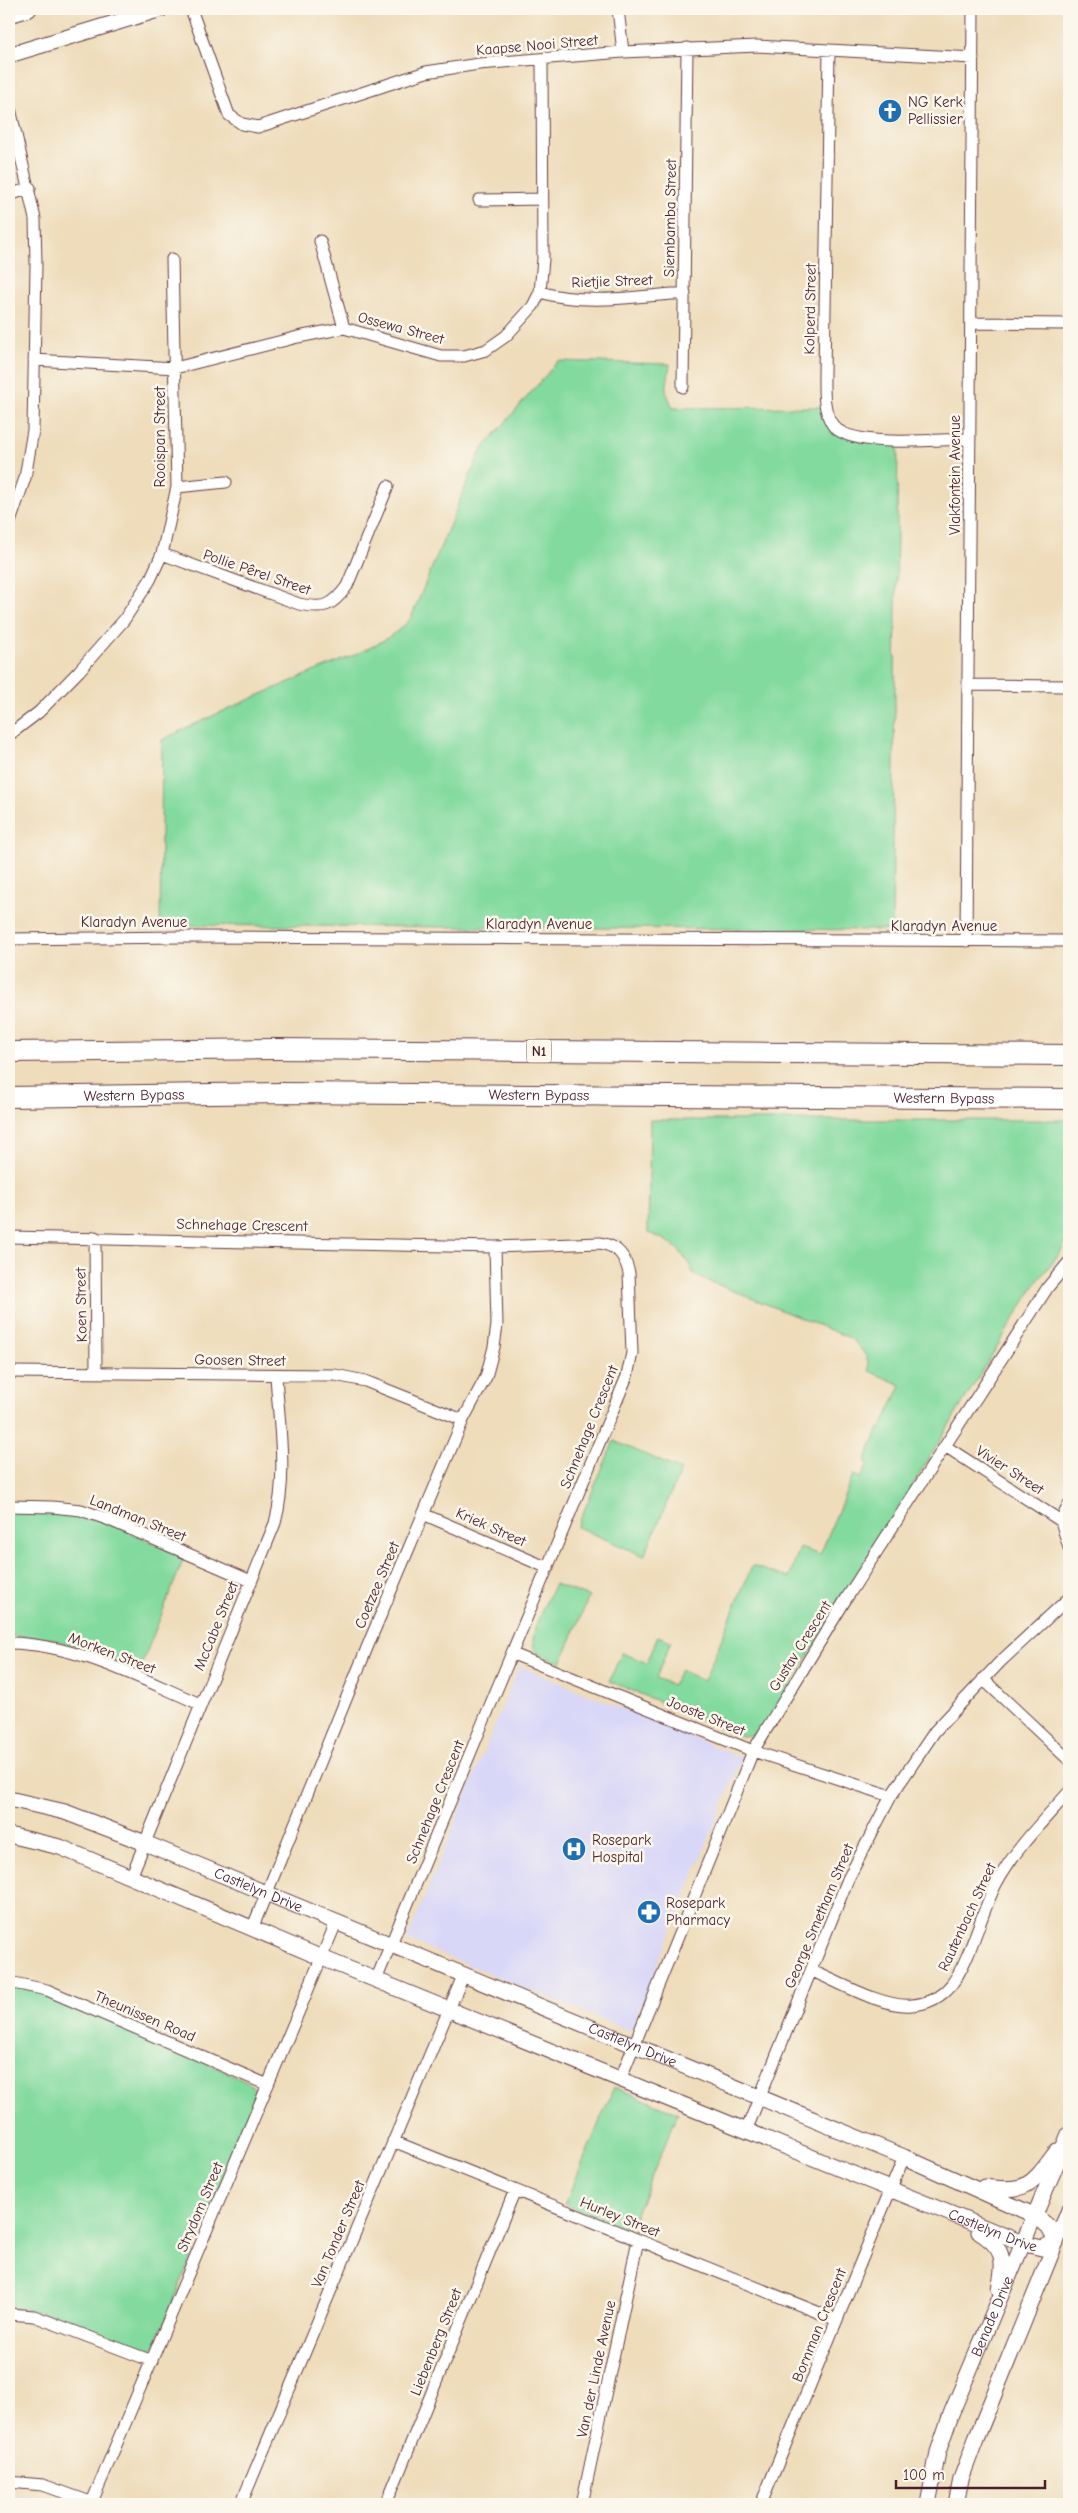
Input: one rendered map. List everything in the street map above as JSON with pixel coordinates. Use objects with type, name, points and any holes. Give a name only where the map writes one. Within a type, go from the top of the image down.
[{"type":"highway","name":"N1","points":[[9,1052],[274,1049],[1069,1055]]},
{"type":"highway","name":"Western Bypass","points":[[9,1097],[291,1093],[1069,1099]]},
{"type":"street","points":[[9,15],[29,9]]},
{"type":"street","points":[[9,56],[161,9]]},
{"type":"street","name":"Kaapse Nooi Street","points":[[191,9],[229,115],[242,124],[258,127],[426,72],[480,64],[623,52],[757,46],[973,58]]},
{"type":"street","points":[[618,9],[623,52]]},
{"type":"street","name":"Vlakfontein Avenue","points":[[966,941],[973,9]]},
{"type":"street","name":"Siembamba Street","points":[[683,388],[687,48]]},
{"type":"street","name":"Kolperd Street","points":[[829,50],[824,375],[827,415],[832,426],[839,431],[867,441],[970,439]]},
{"type":"street","name":"Ossewa Street","points":[[34,360],[175,368],[298,337],[344,328],[441,356],[464,356],[486,350],[506,336],[533,306],[540,292],[543,259],[542,59]]},
{"type":"street","points":[[9,104],[30,188],[35,218],[33,430],[24,478],[9,525]]},
{"type":"street","points":[[9,195],[30,188]]},
{"type":"street","points":[[479,200],[542,199]]},
{"type":"street","name":"Ossewa Street","points":[[320,241],[344,328]]},
{"type":"street","name":"Rooispan Street","points":[[9,735],[39,712],[59,692],[124,620],[150,580],[162,554],[177,487],[172,259]]},
{"type":"street","name":"Rietjie Street","points":[[540,292],[554,296],[582,299],[685,293]]},
{"type":"street","points":[[971,323],[1069,324]]},
{"type":"street","points":[[177,487],[226,482]]},
{"type":"street","name":"Pollie Pêrel Street","points":[[162,554],[299,604],[315,607],[326,606],[338,598],[347,586],[388,486]]},
{"type":"street","points":[[968,685],[1069,686]]},
{"type":"street","name":"Klaradyn Avenue","points":[[9,939],[191,937],[1069,941]]},
{"type":"street","name":"Schnehage Crescent","points":[[9,1236],[496,1247],[609,1244],[622,1253],[626,1260],[629,1272],[632,1353],[627,1376],[376,1980]]},
{"type":"street","name":"Koen Street","points":[[95,1237],[96,1373]]},
{"type":"street","name":"Coetzee Street","points":[[252,1929],[423,1514],[463,1420],[486,1377],[494,1347],[497,1325],[496,1247]]},
{"type":"street","name":"Gustav Crescent","points":[[620,2080],[753,1751],[945,1446],[1048,1287],[1069,1262]]},
{"type":"street","name":"Goosen Street","points":[[9,1372],[276,1376],[334,1375],[365,1380],[463,1420]]},
{"type":"street","name":"McCabe Street","points":[[131,1878],[275,1523],[281,1500],[282,1477],[276,1376]]},
{"type":"street","name":"Vivier Street","points":[[945,1446],[1061,1521]]},
{"type":"street","points":[[1069,1504],[1061,1521],[1069,1548]]},
{"type":"street","name":"Landman Street","points":[[9,1506],[80,1510],[107,1519],[251,1582]]},
{"type":"street","name":"Kriek Street","points":[[423,1514],[548,1568]]},
{"type":"street","name":"George Smetham Street","points":[[746,2131],[848,1879],[891,1796],[935,1731],[984,1680],[1069,1598]]},
{"type":"street","name":"Morken Street","points":[[9,1643],[49,1646],[78,1653],[200,1704]]},
{"type":"street","name":"Jooste Street","points":[[513,1654],[753,1751],[891,1796]]},
{"type":"street","points":[[984,1680],[1069,1760]]},
{"type":"street","name":"Rautenbach Street","points":[[812,1971],[890,2003],[912,2005],[926,2003],[940,1996],[957,1975],[996,1884],[1009,1863],[1069,1792]]},
{"type":"street","name":"Castlelyn Drive","points":[[9,1799],[65,1812],[144,1843],[266,1896],[634,2045],[968,2184],[1036,2216],[1049,2227],[1056,2242],[1042,2248],[1025,2244],[448,2010],[60,1847],[9,1835]]},
{"type":"street","name":"Strydom Street","points":[[94,2503],[336,1923]]},
{"type":"street","name":"Van Tonder Street","points":[[241,2504],[463,1976]]},
{"type":"street","name":"Theunissen Road","points":[[9,1982],[47,1990],[268,2085]]},
{"type":"street","points":[[968,2184],[1009,2189],[1023,2187],[1032,2182],[1068,2136]]},
{"type":"street","name":"Benade Drive","points":[[928,2504],[938,2452],[948,2421],[1025,2244],[1068,2136]]},
{"type":"street","name":"Hurley Street","points":[[393,2141],[837,2320]]},
{"type":"street","name":"Bornman Crescent","points":[[761,2504],[904,2157]]},
{"type":"street","name":"Liebenberg Street","points":[[386,2504],[514,2190]]},
{"type":"street","name":"Benade Drive","points":[[956,2504],[961,2479],[976,2439],[1069,2210]]},
{"type":"street","points":[[949,2214],[994,2241],[1000,2255],[1003,2269],[991,2322]]},
{"type":"street","name":"Van der Linde Avenue","points":[[582,2504],[638,2240]]},
{"type":"street","points":[[9,2314],[34,2316],[152,2361]]},
{"type":"street","points":[[9,2482],[43,2484],[94,2503]]},
{"type":"shaded area","name":"Rosepark Hospital","points":[[519,1666],[742,1758],[630,2031],[407,1940]]},
{"type":"shaded area","points":[[25,2495],[49,2504],[9,2504],[9,2497]]},
{"type":"green space","points":[[558,361],[670,364],[666,391],[673,408],[821,407],[834,431],[898,443],[892,930],[160,925],[162,740],[375,645],[401,628],[411,618],[480,452]]},
{"type":"green space","points":[[650,1120],[1069,1120],[1069,1238],[1036,1283],[763,1730],[754,1735],[741,1736],[609,1681],[622,1653],[647,1663],[658,1636],[671,1641],[656,1678],[673,1685],[680,1670],[704,1681],[752,1566],[789,1578],[800,1548],[820,1555],[853,1475],[861,1478],[868,1463],[865,1461],[879,1428],[881,1429],[901,1385],[869,1371],[866,1357],[850,1338],[694,1275],[677,1248],[648,1233]]},
{"type":"green space","points":[[614,1441],[681,1470],[644,1556],[577,1527]]},
{"type":"green space","points":[[9,1512],[61,1513],[92,1518],[119,1527],[184,1558],[139,1671],[81,1648],[49,1638],[9,1636]]},
{"type":"green space","points":[[555,1584],[589,1597],[561,1663],[541,1655],[533,1645],[535,1628]]},
{"type":"green space","points":[[9,1985],[47,1993],[247,2081],[256,2090],[257,2100],[155,2345],[148,2350],[140,2351],[59,2317],[42,2312],[9,2309]]},
{"type":"green space","points":[[614,2087],[678,2113],[629,2231],[565,2205]]},
{"type":"place","name":"NG Kerk Pellissier","points":[[890,111]]},
{"type":"place","name":"Rosepark Hospital","points":[[574,1849]]},
{"type":"place","name":"Rosepark Pharmacy","points":[[649,1912]]}]
